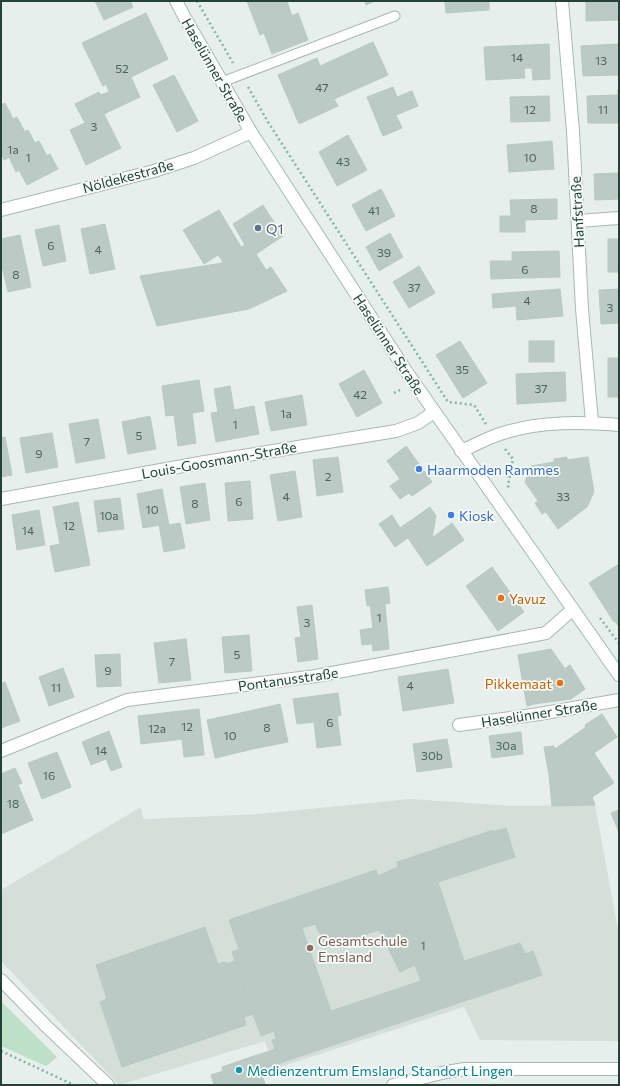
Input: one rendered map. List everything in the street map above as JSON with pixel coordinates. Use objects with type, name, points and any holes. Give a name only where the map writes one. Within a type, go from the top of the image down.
[{"type":"street","name":"Haselünner Straße","points":[[176,1],[251,132],[406,371],[619,675]]},
{"type":"street","name":"Hanfstraße","points":[[562,1],[573,131],[582,309],[592,422]]},
{"type":"street","name":"Nöldekestraße","points":[[1,210],[154,171],[194,158],[251,132]]},
{"type":"street","points":[[578,221],[619,218]]},
{"type":"street","name":"Louis-Goosmann-Straße","points":[[1,498],[213,460],[396,431],[418,423],[434,412]]},
{"type":"street","points":[[461,451],[494,436],[524,427],[567,422],[592,422],[619,425]]},
{"type":"street","name":"Pontanusstraße","points":[[1,750],[128,700],[316,676],[546,633],[573,609]]},
{"type":"street","name":"Haselünner Straße","points":[[458,725],[539,714],[619,700]]},
{"type":"street","points":[[1,980],[46,1026],[108,1085]]},
{"type":"street","points":[[393,1085],[464,1069],[619,1069]]},
{"type":"lane","points":[[222,82],[395,16]]},
{"type":"path","points":[[197,1],[273,128],[448,402],[474,405],[494,436],[513,459],[508,486]]},
{"type":"path","points":[[1,1051],[74,1085]]},
{"type":"shaded area","name":"Gesamtschule Emsland","points":[[410,799],[513,806],[595,805],[619,935],[619,1041],[480,1040],[464,1007],[274,1069],[265,1041],[119,1085],[1,961],[1,890],[141,807],[143,819],[259,814]]},
{"type":"green space","points":[[1,1001],[57,1057],[46,1066],[1,1046]]},
{"type":"building","points":[[95,1],[130,1],[133,7],[104,20]]},
{"type":"building","points":[[247,1],[287,1],[292,16],[298,13],[308,40],[272,54],[264,33],[260,35]]},
{"type":"building","points":[[365,1],[375,1],[366,5]]},
{"type":"building","points":[[445,1],[489,1],[489,10],[446,13]]},
{"type":"building","points":[[586,1],[619,1],[619,20],[586,21]]},
{"type":"building","points":[[146,13],[168,59],[131,77],[140,97],[108,112],[100,95],[109,92],[106,84],[103,86],[82,43]]},
{"type":"building","points":[[373,42],[388,75],[334,99],[338,106],[299,124],[278,75],[317,58],[320,66]]},
{"type":"building","points":[[549,44],[550,79],[533,80],[532,68],[524,68],[525,78],[486,80],[484,47]]},
{"type":"building","points":[[619,44],[619,75],[583,76],[581,46]]},
{"type":"building","points":[[174,75],[198,121],[177,132],[153,85]]},
{"type":"building","points":[[393,87],[397,97],[412,91],[418,106],[396,115],[402,128],[383,136],[367,97]]},
{"type":"building","points":[[618,90],[619,123],[588,123],[587,96],[618,95]]},
{"type":"building","points":[[99,92],[108,112],[104,114],[121,148],[86,165],[70,130],[85,123],[75,104]]},
{"type":"building","points":[[549,96],[550,121],[511,122],[510,97]]},
{"type":"building","points":[[5,103],[13,119],[1,125],[1,105]]},
{"type":"building","points":[[17,117],[25,132],[1,144],[1,125]]},
{"type":"building","points":[[28,130],[35,143],[4,160],[1,153],[1,144]]},
{"type":"building","points":[[348,135],[367,170],[337,186],[319,152]]},
{"type":"building","points":[[39,141],[47,156],[16,172],[9,157]]},
{"type":"building","points":[[552,141],[554,169],[509,172],[507,145]]},
{"type":"building","points":[[50,154],[58,169],[27,185],[19,170]]},
{"type":"building","points":[[619,173],[619,199],[595,200],[594,174]]},
{"type":"building","points":[[381,189],[395,216],[366,231],[352,205]]},
{"type":"building","points":[[557,199],[557,219],[525,220],[525,232],[500,232],[500,216],[511,216],[510,200]]},
{"type":"building","points":[[263,205],[283,236],[256,254],[266,270],[271,267],[287,291],[249,309],[157,326],[140,276],[223,263],[221,259],[245,245],[233,224]]},
{"type":"building","points":[[219,210],[241,247],[221,259],[218,255],[204,264],[183,230]]},
{"type":"building","points":[[105,224],[115,269],[90,274],[81,229]]},
{"type":"building","points":[[59,225],[66,261],[43,266],[35,230]]},
{"type":"building","points":[[390,233],[403,257],[379,271],[366,247]]},
{"type":"building","points":[[20,235],[31,287],[8,292],[1,262],[1,239]]},
{"type":"building","points":[[608,239],[619,239],[619,272],[608,272]]},
{"type":"building","points":[[559,251],[560,277],[491,279],[490,261],[512,261],[512,252]]},
{"type":"building","points":[[419,266],[435,293],[409,308],[393,282]]},
{"type":"building","points":[[560,289],[563,316],[517,320],[516,306],[493,308],[492,294]]},
{"type":"building","points":[[619,289],[619,323],[601,324],[599,290]]},
{"type":"building","points":[[460,341],[487,383],[463,398],[436,355]]},
{"type":"building","points":[[529,341],[554,341],[554,362],[529,362]]},
{"type":"building","points":[[608,358],[619,358],[619,397],[608,397]]},
{"type":"building","points":[[364,370],[382,403],[357,417],[339,384]]},
{"type":"building","points":[[565,372],[566,401],[517,404],[516,374]]},
{"type":"building","points":[[199,380],[204,411],[192,413],[196,443],[178,446],[174,415],[166,416],[162,386]]},
{"type":"building","points":[[230,386],[234,410],[254,406],[259,434],[216,442],[211,413],[218,412],[214,389]]},
{"type":"building","points":[[302,395],[307,425],[271,431],[265,402]]},
{"type":"building","points":[[150,416],[156,449],[128,454],[122,422]]},
{"type":"building","points":[[98,419],[105,458],[76,463],[69,424]]},
{"type":"building","points":[[52,433],[58,467],[26,473],[20,438]]},
{"type":"building","points":[[5,437],[12,475],[1,477],[1,438]]},
{"type":"building","points":[[406,446],[432,482],[412,496],[409,493],[400,499],[390,486],[400,479],[387,461]]},
{"type":"building","points":[[338,457],[343,492],[317,496],[313,460]]},
{"type":"building","points":[[567,457],[567,460],[588,457],[594,492],[587,507],[558,529],[546,512],[542,514],[535,503],[538,501],[525,482],[531,466],[554,462],[554,459]]},
{"type":"building","points":[[295,471],[302,517],[278,521],[270,475]]},
{"type":"building","points":[[250,481],[253,519],[228,521],[225,483]]},
{"type":"building","points":[[205,483],[210,520],[186,524],[180,487]]},
{"type":"building","points":[[162,489],[169,525],[180,523],[185,548],[164,552],[159,525],[143,528],[137,494]]},
{"type":"building","points":[[120,498],[124,529],[98,532],[94,501]]},
{"type":"building","points":[[78,502],[90,565],[55,572],[50,546],[60,544],[53,507]]},
{"type":"building","points":[[430,507],[436,516],[432,538],[452,523],[464,540],[427,566],[408,538],[395,547],[379,524],[392,515],[400,528]]},
{"type":"building","points":[[39,510],[45,545],[17,550],[12,515]]},
{"type":"building","points":[[619,564],[619,618],[614,622],[589,583]]},
{"type":"building","points":[[492,567],[524,612],[498,631],[466,586]]},
{"type":"building","points":[[388,587],[390,603],[385,604],[389,649],[373,651],[372,644],[362,645],[360,630],[373,628],[370,605],[367,606],[365,590]]},
{"type":"building","points":[[312,605],[318,659],[298,662],[295,638],[301,637],[297,607]]},
{"type":"building","points":[[619,618],[619,627],[615,621]]},
{"type":"building","points":[[249,635],[252,671],[225,673],[222,637]]},
{"type":"building","points":[[186,639],[191,680],[159,683],[154,643]]},
{"type":"building","points":[[551,649],[565,669],[550,679],[523,684],[518,655]]},
{"type":"building","points":[[120,654],[121,686],[97,687],[95,655]]},
{"type":"building","points":[[570,665],[585,689],[571,699],[534,704],[530,683],[550,679]]},
{"type":"building","points":[[63,668],[74,697],[49,706],[39,677]]},
{"type":"building","points":[[448,669],[454,703],[403,711],[398,677]]},
{"type":"building","points":[[5,682],[20,721],[1,728],[1,684]]},
{"type":"building","points":[[530,683],[534,704],[527,706],[523,684]]},
{"type":"building","points":[[338,693],[341,715],[337,716],[341,745],[317,748],[314,722],[297,724],[293,699]]},
{"type":"building","points":[[280,704],[288,742],[253,749],[245,712]]},
{"type":"building","points":[[199,709],[204,755],[184,757],[182,739],[175,740],[172,712]]},
{"type":"building","points":[[172,712],[175,740],[141,744],[138,716]]},
{"type":"building","points":[[245,712],[253,749],[215,758],[207,720]]},
{"type":"building","points":[[602,714],[617,737],[594,753],[549,775],[544,747],[554,746],[555,749],[586,727],[585,725]]},
{"type":"building","points":[[109,731],[122,767],[111,771],[106,759],[91,765],[82,742]]},
{"type":"building","points":[[521,732],[523,754],[492,758],[489,736]]},
{"type":"building","points":[[447,739],[452,767],[417,772],[413,744]]},
{"type":"building","points":[[57,752],[71,787],[42,799],[28,763]]},
{"type":"building","points":[[594,753],[614,783],[592,797],[595,805],[552,806],[549,775]]},
{"type":"building","points":[[15,768],[22,783],[18,785],[33,820],[1,834],[1,774]]},
{"type":"building","points":[[619,810],[619,832],[611,813]]},
{"type":"building","points":[[506,828],[515,857],[438,882],[464,961],[520,943],[525,954],[533,951],[542,975],[280,1063],[272,1040],[276,1039],[274,1031],[261,1036],[253,1014],[232,952],[239,949],[229,920],[376,870],[378,876],[398,867],[397,862],[493,830],[493,832]],"holes":[[[315,924],[327,947],[379,930],[400,972],[415,965],[421,981],[331,1011],[302,928]]]},
{"type":"building","points":[[205,927],[218,964],[225,962],[226,964],[235,961],[253,1014],[244,1017],[246,1025],[122,1067],[100,1002],[107,999],[96,965]]},
{"type":"building","points":[[276,1049],[280,1064],[256,1071],[251,1057]]},
{"type":"building","name":"Medienzentrum Emsland, Standort Lingen","points":[[251,1057],[256,1071],[260,1070],[265,1084],[214,1085],[211,1075],[223,1071],[222,1067]]},
{"type":"place","name":"Q1","points":[[258,228]]},
{"type":"place","name":"Haarmoden Rammes","points":[[419,469]]},
{"type":"place","name":"Kiosk","points":[[451,515]]},
{"type":"place","name":"Yavuz","points":[[501,598]]},
{"type":"place","name":"Pikkemaat","points":[[560,683]]},
{"type":"place","name":"Gesamtschule Emsland","points":[[310,948]]},
{"type":"place","name":"Medienzentrum Emsland, Standort Lingen","points":[[239,1070]]}]
